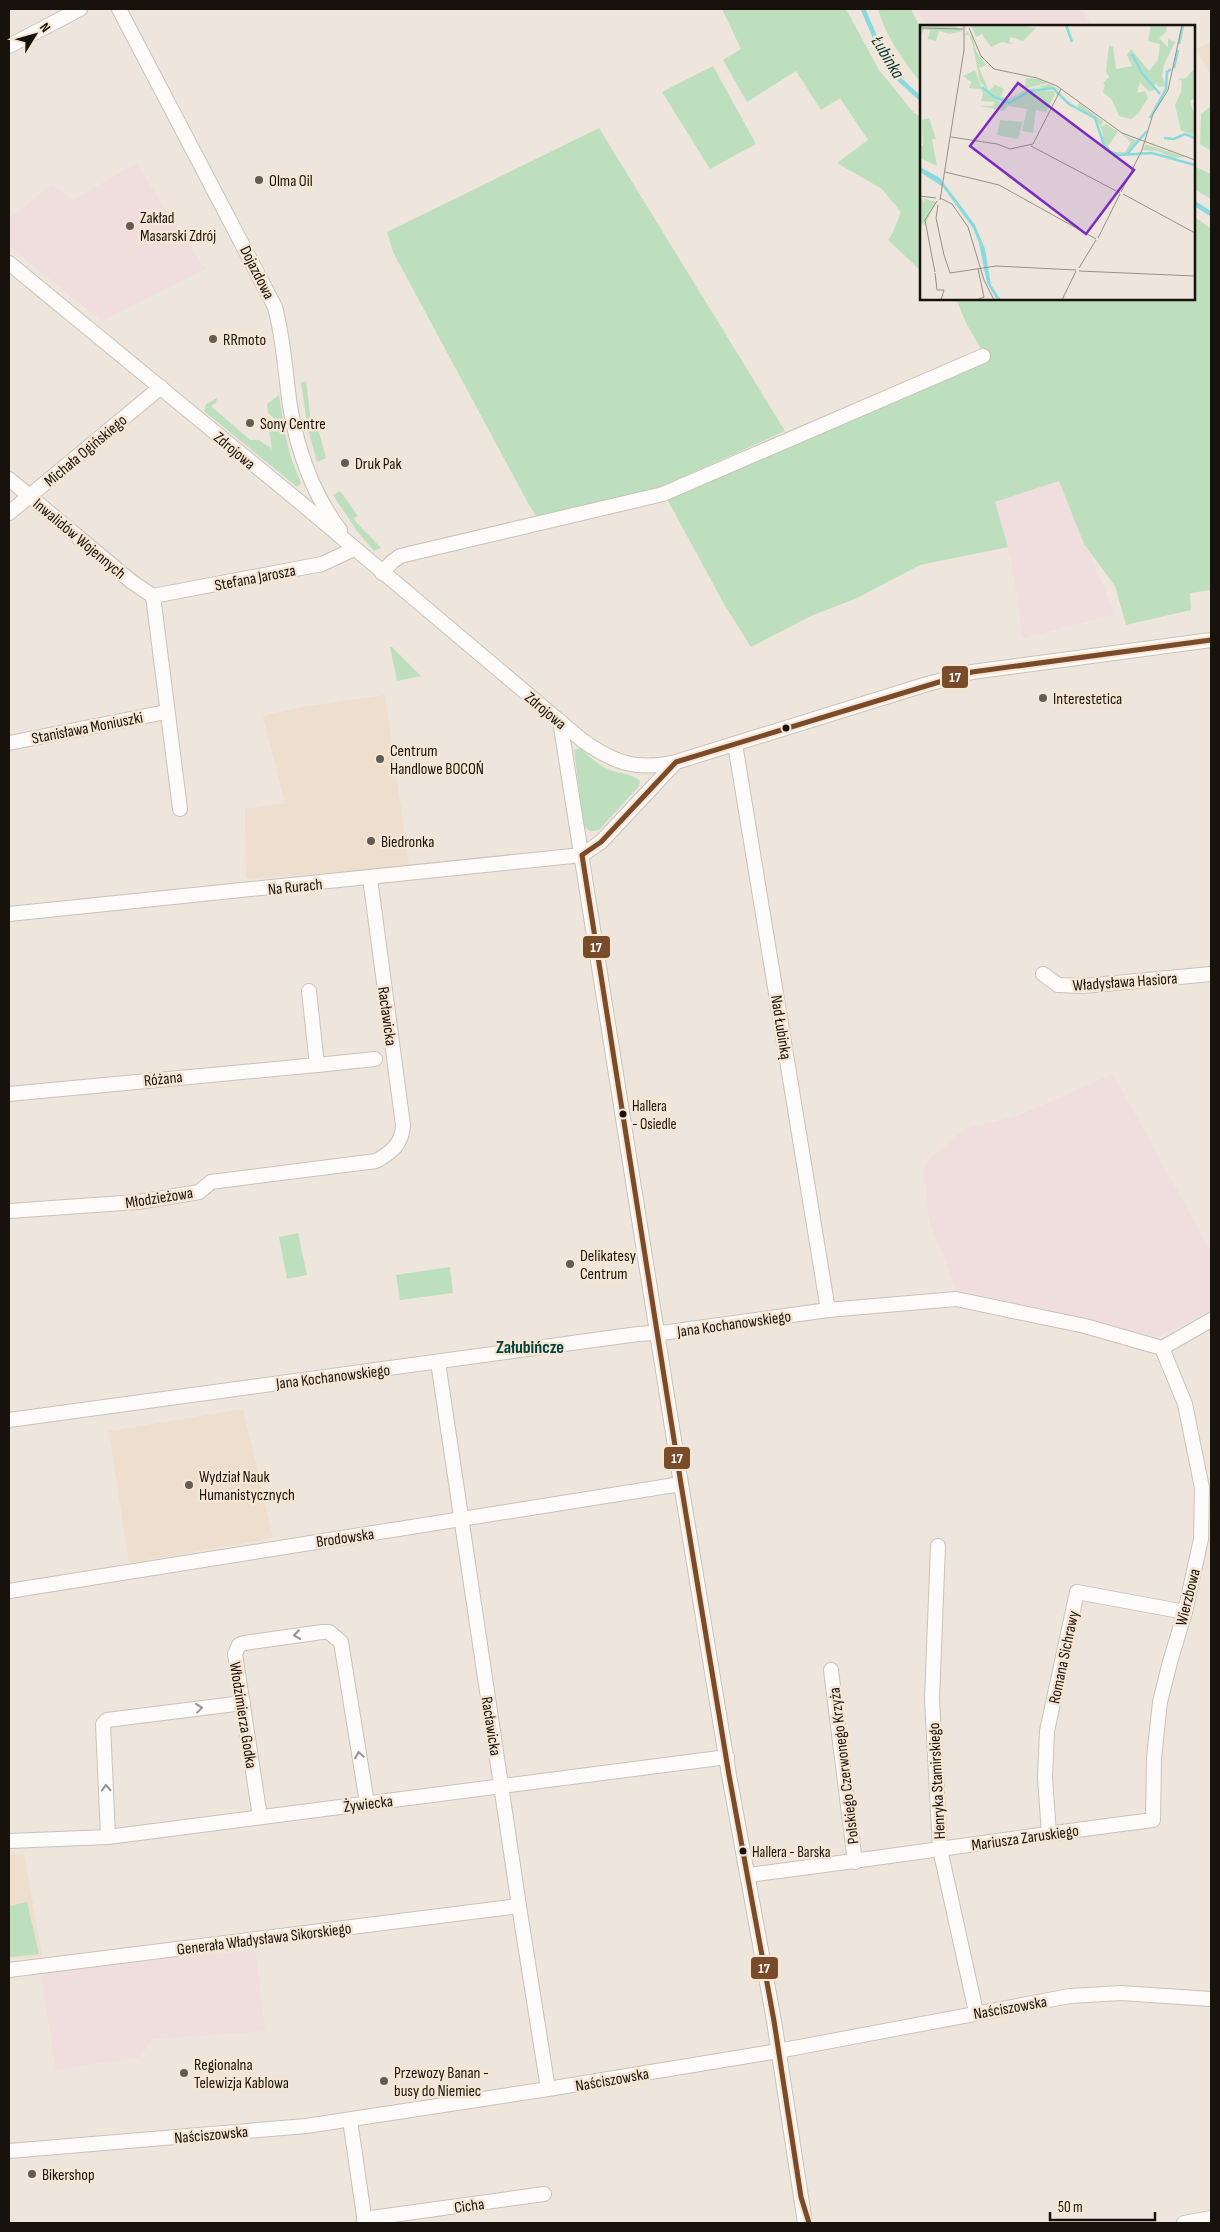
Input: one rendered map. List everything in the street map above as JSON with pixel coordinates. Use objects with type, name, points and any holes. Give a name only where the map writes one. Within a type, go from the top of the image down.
[{"type":"street","points":[[9,46],[80,9]]},
{"type":"street","name":"Dojazdowa","points":[[119,9],[275,307],[286,361],[292,413],[302,454],[322,502],[332,520],[354,549]]},
{"type":"street","name":"Zdrojowa","points":[[9,263],[161,387],[582,740],[603,755],[617,762],[643,766],[676,762],[924,684],[972,672],[1211,640]]},
{"type":"street","points":[[382,573],[400,556],[662,494],[983,356]]},
{"type":"street","name":"Michała Ogińskiego","points":[[9,513],[161,387]]},
{"type":"street","name":"Inwalidów Wojennych","points":[[9,479],[132,582],[153,596]]},
{"type":"street","name":"Stefana Jarosza","points":[[153,596],[322,564],[354,549]]},
{"type":"street","points":[[153,596],[166,712],[180,809]]},
{"type":"street","name":"Stanisława Moniuszki","points":[[9,743],[166,712]]},
{"type":"street","points":[[560,721],[681,1484],[778,2051],[805,2223]]},
{"type":"street","name":"Nad Łubinką","points":[[735,744],[828,1310]]},
{"type":"street","points":[[582,855],[601,842],[676,762]]},
{"type":"street","name":"Na Rurach","points":[[9,914],[582,855]]},
{"type":"street","name":"Racławicka","points":[[370,878],[403,1125],[402,1135],[393,1151]]},
{"type":"street","name":"Władysława Hasiora","points":[[1044,974],[1058,985],[1083,986],[1211,974]]},
{"type":"street","points":[[309,990],[317,1065]]},
{"type":"street","name":"Różana","points":[[9,1094],[375,1059]]},
{"type":"street","name":"Młodzieżowa","points":[[9,1211],[138,1202],[198,1192],[211,1182],[376,1161],[393,1151]]},
{"type":"street","name":"Jana Kochanowskiego","points":[[9,1420],[828,1310],[956,1299],[1085,1326],[1162,1348]]},
{"type":"street","points":[[1162,1348],[1211,1320]]},
{"type":"street","name":"Wierzbowa","points":[[1153,1820],[1154,1758],[1160,1702],[1185,1612],[1201,1539],[1202,1488],[1185,1404],[1162,1348]]},
{"type":"street","name":"Racławicka","points":[[438,1362],[548,2089]]},
{"type":"street","name":"Brodowska","points":[[9,1591],[265,1548],[461,1520],[681,1484]]},
{"type":"street","name":"Henryka Stamirskiego","points":[[938,1546],[932,1699],[940,1849],[976,2012]]},
{"type":"street","name":"Romana Sichrawy","points":[[1049,1833],[1045,1778],[1047,1731],[1077,1592],[1185,1612]]},
{"type":"street","name":"Włodzimierza Godka","points":[[260,1816],[235,1654],[239,1645],[322,1632],[329,1632],[341,1642],[367,1803]]},
{"type":"street","name":"Polskiego Czerwonego Krzyża","points":[[831,1670],[855,1862]]},
{"type":"street","points":[[108,1837],[103,1724],[107,1720],[242,1703]]},
{"type":"street","name":"Żywiecka","points":[[9,1841],[108,1837],[727,1757]]},
{"type":"street","name":"Mariusza Zaruskiego","points":[[748,1875],[855,1862],[1049,1833],[1153,1820]]},
{"type":"street","name":"Generała Władysława Sikorskiego","points":[[9,1970],[519,1906]]},
{"type":"street","name":"Naściszowska","points":[[9,2151],[306,2126],[350,2120],[778,2051],[976,2012],[1070,1996],[1121,1993],[1211,1999]]},
{"type":"street","name":"Cicha","points":[[350,2120],[365,2221],[544,2194]]},
{"type":"street","points":[[801,2197],[809,2223]]},
{"type":"street","points":[[1184,2223],[1211,2218]]},
{"type":"shaded area","points":[[916,9],[1081,9],[1091,25],[927,25]]},
{"type":"shaded area","points":[[1211,41],[1211,76],[1196,49]]},
{"type":"shaded area","points":[[136,164],[205,269],[102,321],[9,246],[9,219],[51,185],[73,200]]},
{"type":"shaded area","points":[[1059,481],[1115,614],[1023,638],[1012,563],[995,502]]},
{"type":"shaded area","points":[[385,695],[409,866],[246,879],[245,809],[285,803],[263,716],[303,707]]},
{"type":"shaded area","points":[[1113,1074],[1211,1252],[1211,1310],[1157,1337],[956,1289],[929,1220],[924,1164],[965,1129],[1018,1116]]},
{"type":"shaded area","name":"Wydział Nauk Humanistycznych","points":[[243,1409],[273,1538],[129,1563],[109,1431]]},
{"type":"shaded area","points":[[24,1854],[42,1956],[9,1959],[9,1855]]},
{"type":"shaded area","points":[[255,1951],[265,2031],[153,2039],[139,2057],[56,2070],[41,1971],[172,1957]]},
{"type":"green space","points":[[722,9],[846,9],[879,70],[914,113],[920,116],[919,269],[888,240],[901,212],[882,189],[837,163],[868,140],[840,98],[821,110],[796,71],[747,102],[723,60],[741,49]]},
{"type":"green space","points":[[878,9],[911,9],[920,27],[920,82],[890,39]]},
{"type":"green space","points":[[713,66],[756,144],[710,169],[662,92]]},
{"type":"green space","points":[[1211,106],[1211,151],[1200,144],[1201,114]]},
{"type":"green space","points":[[599,128],[785,431],[659,488],[540,522],[393,252],[387,232]]},
{"type":"green space","points":[[1195,166],[1211,174],[1211,199],[1195,190]]},
{"type":"green space","points":[[1195,217],[1211,229],[1211,590],[1190,593],[1191,610],[1126,625],[1115,586],[1084,544],[1059,481],[995,502],[1008,547],[920,565],[857,598],[811,616],[751,647],[724,604],[667,499],[982,351],[966,323],[956,300],[1195,300]]},
{"type":"green space","points":[[306,381],[311,422],[313,426],[322,422],[319,432],[326,458],[317,462],[308,429],[301,383]]},
{"type":"green space","points":[[279,395],[284,427],[268,413],[267,404]]},
{"type":"green space","points":[[217,398],[216,403],[211,406],[250,440],[259,440],[272,449],[267,416],[284,430],[291,458],[301,483],[297,487],[204,411],[206,404]]},
{"type":"green space","points":[[340,491],[358,516],[354,518],[356,522],[381,548],[374,551],[357,531],[333,495]]},
{"type":"green space","points":[[390,647],[392,647],[421,676],[397,681]]},
{"type":"green space","points":[[580,748],[606,768],[633,776],[640,781],[639,786],[599,830],[590,831],[584,827],[574,750]]},
{"type":"green space","points":[[298,1233],[307,1275],[287,1279],[279,1237]]},
{"type":"green space","points":[[450,1267],[453,1293],[400,1300],[396,1275]]},
{"type":"green space","points":[[27,1902],[39,1954],[9,1957],[9,1906]]},
{"type":"waterway","name":"Łubinka","points":[[863,9],[880,49],[900,80],[920,98]]},
{"type":"waterway","name":"Łubinka","points":[[1195,204],[1211,214]]},
{"type":"transit line","name":"17","points":[[809,2223],[801,2197],[774,2021],[729,1775],[582,855],[601,842],[676,762],[972,672],[1211,640]]},
{"type":"place","name":"Olma Oil","points":[[259,180]]},
{"type":"place","name":"Zakład Masarski Zdrój","points":[[130,226]]},
{"type":"place","name":"RRmoto","points":[[213,339]]},
{"type":"place","name":"Sony Centre","points":[[250,423]]},
{"type":"place","name":"Druk Pak","points":[[345,463]]},
{"type":"place","name":"Interestetica","points":[[1043,698]]},
{"type":"place","name":"Centrum Handlowe BOCOŃ","points":[[380,759]]},
{"type":"place","name":"Biedronka","points":[[371,841]]},
{"type":"place","name":"Hallera - Osiedle","points":[[623,1114]]},
{"type":"place","name":"Delikatesy Centrum","points":[[570,1264]]},
{"type":"place","name":"Wydział Nauk Humanistycznych","points":[[189,1485]]},
{"type":"place","name":"Hallera - Barska","points":[[743,1851]]},
{"type":"place","name":"Regionalna Telewizja Kablowa","points":[[184,2073]]},
{"type":"place","name":"Przewozy Banan - busy do Niemiec","points":[[384,2081]]},
{"type":"place","name":"Bikershop","points":[[32,2174]]},
{"type":"district","name":"Załubińcze","points":[[530,1347]]}]
